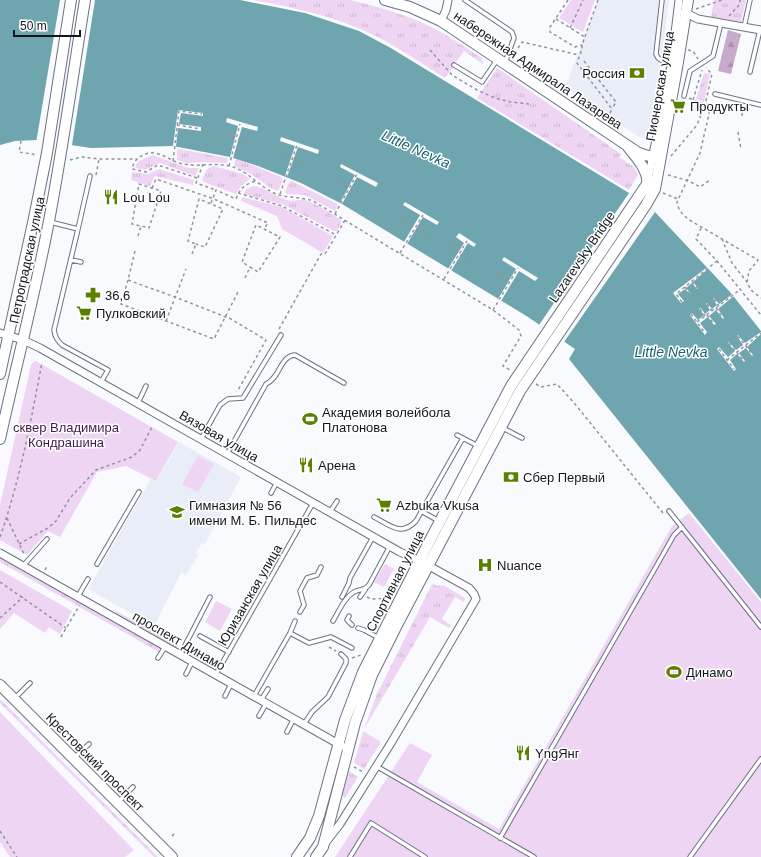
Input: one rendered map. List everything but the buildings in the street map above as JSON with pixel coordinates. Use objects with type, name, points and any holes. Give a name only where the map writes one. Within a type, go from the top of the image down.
[{"type":"street","name":"Петроградская улица","points":[[0,374],[4,334],[42,154],[71,0]]},
{"type":"street","name":"Петроградская улица","points":[[0,439],[65,158],[85,0]]},
{"type":"street","name":"набережная Адмирала Лазарева","points":[[385,0],[410,7],[441,21],[628,147],[637,152],[652,156]]},
{"type":"street","points":[[441,21],[446,10],[448,0]]},
{"type":"street","name":"Пионерская улица","points":[[652,156],[666,154],[679,0]]},
{"type":"street","name":"Пионерская улица","points":[[652,156],[674,67],[688,0]]},
{"type":"street","points":[[686,13],[698,19],[760,30]]},
{"type":"street","points":[[628,147],[640,162],[648,179]]},
{"type":"street","name":"Lazarevsky Bridge","points":[[557,337],[646,205],[655,189],[666,154]]},
{"type":"street","points":[[648,179],[652,156]]},
{"type":"street","name":"Lazarevsky Bridge","points":[[548,330],[647,184],[648,179]]},
{"type":"street","name":"Спортивная улица","points":[[297,857],[310,838],[343,747],[355,723],[372,675],[424,563],[440,521],[511,386],[548,330]]},
{"type":"street","name":"Вязовая улица","points":[[4,334],[23,340],[40,348],[373,537],[424,563]]},
{"type":"street","name":"Спортивная улица","points":[[323,847],[354,694],[363,672],[380,638],[424,563],[520,391],[557,337]]},
{"type":"street","name":"проспект Динамо","points":[[0,553],[343,747]]},
{"type":"street","name":"Спортивная улица","points":[[316,857],[340,824],[376,766],[455,638],[476,599],[469,588],[424,563]]},
{"type":"street","name":"Крестовский проспект","points":[[0,685],[172,857]]},
{"type":"lane","points":[[454,65],[482,82],[501,61],[514,38],[512,32],[465,0]]},
{"type":"lane","points":[[662,0],[656,54],[658,58],[674,67]]},
{"type":"lane","points":[[744,27],[750,0]]},
{"type":"lane","points":[[684,96],[690,71],[713,56],[721,23]]},
{"type":"lane","points":[[750,72],[760,30]]},
{"type":"lane","points":[[715,94],[761,105]]},
{"type":"lane","points":[[90,176],[54,330],[55,336],[62,345],[108,370],[101,382]]},
{"type":"lane","points":[[49,222],[78,229]]},
{"type":"lane","points":[[71,260],[81,262]]},
{"type":"lane","points":[[201,439],[220,405],[228,399],[243,398],[281,335]]},
{"type":"lane","points":[[227,454],[266,384],[274,379],[283,362],[291,356],[295,355],[344,383]]},
{"type":"lane","points":[[138,403],[146,386]]},
{"type":"lane","points":[[500,426],[522,438]]},
{"type":"lane","points":[[457,435],[479,447]]},
{"type":"lane","points":[[374,517],[398,529],[404,530],[410,527],[416,521],[463,438]]},
{"type":"lane","points":[[271,493],[277,482]]},
{"type":"lane","points":[[97,564],[139,492]]},
{"type":"lane","points":[[330,512],[337,501]]},
{"type":"lane","name":"Юризанская улица","points":[[215,675],[314,503]]},
{"type":"lane","points":[[421,511],[440,521]]},
{"type":"lane","points":[[669,511],[761,627]]},
{"type":"lane","points":[[500,838],[674,535],[682,527]]},
{"type":"lane","points":[[342,596],[350,578],[373,537]]},
{"type":"lane","points":[[23,566],[47,539]]},
{"type":"lane","points":[[360,596],[365,590],[390,546]]},
{"type":"lane","points":[[300,612],[304,604],[300,590],[307,578],[317,575],[321,567]]},
{"type":"lane","points":[[78,597],[88,579]]},
{"type":"lane","points":[[333,621],[342,604],[354,592],[365,590]]},
{"type":"lane","points":[[180,655],[210,597]]},
{"type":"lane","points":[[349,616],[347,620],[352,625]]},
{"type":"lane","points":[[254,697],[290,633],[295,621]]},
{"type":"lane","points":[[358,628],[380,638]]},
{"type":"lane","points":[[290,633],[309,643],[331,637],[352,648]]},
{"type":"lane","points":[[200,636],[229,652]]},
{"type":"lane","points":[[158,658],[165,647]]},
{"type":"lane","points":[[303,725],[312,712],[328,697],[346,663],[346,659],[341,654]]},
{"type":"lane","points":[[186,674],[192,662]]},
{"type":"lane","points":[[14,699],[30,684]]},
{"type":"lane","points":[[224,696],[231,684]]},
{"type":"lane","points":[[259,716],[268,689]]},
{"type":"lane","points":[[287,732],[294,720]]},
{"type":"lane","points":[[74,759],[89,744]]},
{"type":"lane","points":[[690,857],[761,759]]},
{"type":"lane","points":[[376,766],[534,857]]},
{"type":"lane","points":[[118,803],[133,787]]},
{"type":"lane","points":[[350,857],[371,822],[425,857]]},
{"type":"path","points":[[568,0],[550,27],[550,32],[575,47],[582,45]]},
{"type":"path","points":[[570,28],[584,0]]},
{"type":"path","points":[[598,0],[577,63],[612,109]]},
{"type":"path","points":[[696,8],[722,0]]},
{"type":"path","points":[[721,23],[737,8],[740,4],[740,0]]},
{"type":"path","points":[[555,19],[585,37]]},
{"type":"path","points":[[517,49],[522,42],[579,55]]},
{"type":"path","points":[[584,62],[616,102],[607,119]]},
{"type":"path","points":[[666,154],[697,125],[705,105],[712,74],[702,63]]},
{"type":"path","points":[[684,96],[705,105],[725,108]]},
{"type":"path","points":[[742,116],[745,101]]},
{"type":"path","points":[[711,105],[700,153],[678,199],[678,207],[681,213],[691,221],[758,260],[749,271],[747,283]]},
{"type":"path","points":[[173,161],[179,111],[202,114]]},
{"type":"path","points":[[229,166],[240,124]]},
{"type":"path","points":[[177,125],[200,129]]},
{"type":"path","points":[[738,132],[742,149]]},
{"type":"path","points":[[220,134],[235,138]]},
{"type":"path","points":[[238,139],[252,143]]},
{"type":"path","points":[[21,141],[19,152],[42,154]]},
{"type":"path","points":[[279,195],[297,145]]},
{"type":"path","points":[[277,152],[291,158]]},
{"type":"path","points":[[65,158],[99,160],[137,159],[145,154],[151,153],[158,154],[182,164],[222,164],[238,169],[270,191],[279,195],[313,200],[444,279],[493,310],[519,330],[521,334],[503,366],[512,371]]},
{"type":"path","points":[[137,159],[132,169],[146,172],[158,165],[197,178]]},
{"type":"path","points":[[294,159],[308,164]]},
{"type":"path","points":[[96,176],[99,160]]},
{"type":"path","points":[[203,164],[196,183],[236,199],[238,193],[244,186],[256,181]]},
{"type":"path","points":[[336,214],[357,174]]},
{"type":"path","points":[[668,175],[687,180],[700,187],[710,180]]},
{"type":"path","points":[[152,188],[156,179],[214,199],[268,223],[264,229]]},
{"type":"path","points":[[335,180],[348,187]]},
{"type":"path","points":[[139,184],[161,191],[149,228],[141,226],[132,224],[139,184]]},
{"type":"path","points":[[351,188],[364,196]]},
{"type":"path","points":[[211,204],[216,190]]},
{"type":"path","points":[[238,193],[282,206],[336,235]]},
{"type":"path","points":[[663,193],[678,199]]},
{"type":"path","points":[[199,199],[223,209],[205,247],[196,244],[188,241],[199,199]]},
{"type":"path","points":[[400,253],[423,215]]},
{"type":"path","points":[[401,219],[414,226]]},
{"type":"path","points":[[281,335],[279,329],[321,254],[325,254],[345,220]]},
{"type":"path","points":[[256,225],[280,237],[258,272],[250,267],[242,262],[256,225]]},
{"type":"path","points":[[138,236],[141,226]]},
{"type":"path","points":[[417,228],[430,236]]},
{"type":"path","points":[[702,228],[696,239],[741,289],[761,315]]},
{"type":"path","points":[[722,239],[732,263],[752,291],[761,298]]},
{"type":"path","points":[[450,240],[461,247]]},
{"type":"path","points":[[444,279],[467,241]]},
{"type":"path","points":[[192,254],[196,244]]},
{"type":"path","points":[[446,246],[458,253]]},
{"type":"path","points":[[135,251],[121,304],[214,339],[238,292]]},
{"type":"path","points":[[460,255],[471,262]]},
{"type":"path","points":[[682,302],[676,294],[717,261]]},
{"type":"path","points":[[245,278],[250,267]]},
{"type":"path","points":[[493,310],[518,268]]},
{"type":"path","points":[[166,321],[186,270]]},
{"type":"path","points":[[495,273],[509,281]]},
{"type":"path","points":[[128,280],[175,296],[226,317],[266,340],[234,399]]},
{"type":"path","points":[[692,281],[697,288]]},
{"type":"path","points":[[512,283],[524,289]]},
{"type":"path","points":[[685,287],[690,294]]},
{"type":"path","points":[[697,322],[741,289]]},
{"type":"path","points":[[714,299],[719,306]]},
{"type":"path","points":[[707,304],[712,311]]},
{"type":"path","points":[[716,308],[723,318]]},
{"type":"path","points":[[700,309],[714,324]]},
{"type":"path","points":[[691,314],[705,333]]},
{"type":"path","points":[[727,360],[761,333]]},
{"type":"path","points":[[738,336],[752,354]]},
{"type":"path","points":[[729,343],[744,361]]},
{"type":"path","points":[[719,349],[734,369]]},
{"type":"path","points":[[0,537],[7,518],[26,446],[42,362]]},
{"type":"path","points":[[534,383],[541,387],[557,384],[575,404],[664,515],[669,511]]},
{"type":"path","points":[[19,544],[48,528],[56,521],[70,498],[96,470],[132,457],[140,450],[154,425]]},
{"type":"path","points":[[7,518],[26,557]]},
{"type":"path","points":[[0,582],[66,628]]},
{"type":"path","points":[[0,618],[23,597]]},
{"type":"path","points":[[371,599],[391,598]]},
{"type":"path","points":[[61,637],[78,608]]},
{"type":"path","points":[[346,659],[361,655]]},
{"type":"path","points":[[352,766],[364,773]]},
{"type":"path","points":[[0,830],[17,857]]},
{"type":"path","points":[[172,836],[175,833]]},
{"type":"shaded area","points":[[598,0],[669,0],[658,86],[648,134],[645,138],[641,138],[565,88]]},
{"type":"shaded area","name":"Гимназия № 56 имени М. Б. Пильдес","points":[[179,442],[241,477],[205,544],[202,543],[196,553],[199,554],[186,575],[181,573],[154,626],[88,589],[151,479],[156,482]]},
{"type":"green space","points":[[253,0],[350,0],[394,12],[425,24],[453,39],[482,58],[483,64],[464,51],[445,78],[382,39],[347,24],[334,19],[280,5]]},
{"type":"green space","points":[[571,0],[595,0],[583,32],[559,18]]},
{"type":"green space","points":[[714,0],[746,0],[741,22],[711,17]]},
{"type":"green space","points":[[728,30],[741,34],[731,74],[718,71]]},
{"type":"green space","points":[[497,68],[621,154],[619,157],[634,167],[638,175],[629,190],[477,98]]},
{"type":"green space","points":[[704,73],[710,74],[704,102],[696,99]]},
{"type":"green space","points":[[179,149],[227,158],[228,160],[227,163],[186,163],[177,160],[177,150]]},
{"type":"green space","points":[[153,155],[188,168],[199,168],[195,176],[160,163],[145,170],[136,168],[135,166],[139,161]]},
{"type":"green space","points":[[238,159],[281,177],[283,180],[278,191],[271,188],[248,172],[234,166],[235,160]]},
{"type":"green space","points":[[214,166],[243,174],[250,179],[241,186],[236,194],[204,182],[202,180],[206,171]]},
{"type":"green space","points":[[159,169],[194,180],[193,185],[155,176],[150,186],[131,180],[132,172],[148,174]]},
{"type":"green space","points":[[292,181],[337,204],[338,206],[335,211],[305,195],[286,194],[285,193],[289,182]]},
{"type":"green space","points":[[253,186],[287,200],[305,200],[310,202],[341,220],[341,223],[337,231],[334,231],[284,205],[244,194],[246,189]]},
{"type":"green space","points":[[242,197],[282,207],[333,236],[323,253],[282,229],[277,216],[241,201]]},
{"type":"green space","name":"сквер Владимира Кондрашина","points":[[34,361],[178,442],[156,481],[126,466],[97,472],[60,537],[48,531],[27,555],[0,540],[0,505],[31,365]]},
{"type":"green space","points":[[198,456],[214,464],[198,492],[182,484]]},
{"type":"green space","name":"Динамо","points":[[689,513],[761,602],[761,857],[335,857],[410,743],[432,755],[417,782],[499,829],[672,526]]},
{"type":"green space","points":[[0,557],[160,648],[159,652],[0,562]]},
{"type":"green space","points":[[385,564],[394,569],[384,587],[374,582]]},
{"type":"green space","points":[[0,570],[72,611],[60,634],[49,627],[45,633],[14,613],[0,629]]},
{"type":"green space","points":[[432,584],[438,586],[443,585],[465,598],[464,602],[455,597],[442,619],[451,625],[449,628],[430,617],[364,729],[377,694]]},
{"type":"green space","points":[[216,601],[232,609],[220,631],[205,622]]},
{"type":"green space","points":[[116,611],[178,645],[176,649],[114,615]]},
{"type":"green space","points":[[0,699],[158,857],[154,857],[0,703]]},
{"type":"green space","points":[[0,712],[134,850],[125,857],[10,857],[0,842]]},
{"type":"green space","points":[[363,731],[381,742],[364,769],[354,763]]},
{"type":"green space","points":[[349,771],[358,777],[345,798],[342,795]]},
{"type":"water","name":"Little Nevka","points":[[0,0],[240,0],[305,13],[359,31],[389,47],[629,193],[655,212],[730,292],[761,331],[761,599],[569,359],[575,349],[528,317],[342,204],[301,183],[258,166],[230,157],[173,146],[91,148],[37,140],[15,141],[0,145]]},
{"type":"pier","points":[[60,0],[95,0],[72,145],[73,147],[36,143]]},
{"type":"pier","points":[[178,110],[203,113],[203,116],[181,113],[179,124],[201,127],[201,131],[178,128],[176,146],[173,146]]},
{"type":"pier","points":[[227,118],[258,127],[257,131],[242,127],[233,158],[230,157],[238,126],[226,122]]},
{"type":"pier","points":[[281,137],[319,150],[318,154],[298,147],[287,177],[285,176],[295,146],[280,141]]},
{"type":"pier","points":[[341,164],[378,183],[376,187],[357,177],[342,204],[340,203],[355,175],[340,167]]},
{"type":"pier","points":[[629,193],[655,212],[564,342],[539,325]]},
{"type":"pier","points":[[405,202],[439,222],[437,225],[423,217],[407,244],[404,242],[420,215],[403,205]]},
{"type":"pier","points":[[459,233],[476,244],[474,247],[468,243],[451,271],[448,269],[464,243],[456,237]]},
{"type":"pier","points":[[504,257],[538,278],[535,281],[519,271],[501,301],[498,299],[516,269],[502,260]]},
{"type":"pier","points":[[709,266],[710,267],[693,282],[698,288],[697,289],[692,283],[686,288],[691,294],[685,289],[678,294],[684,301],[681,303],[673,293]]},
{"type":"pier","points":[[734,293],[735,295],[718,309],[724,318],[723,319],[716,310],[709,316],[716,324],[714,325],[708,317],[700,323],[707,332],[705,335],[690,315],[692,313],[698,320],[704,315],[699,309],[701,308],[705,314],[710,310],[706,304],[707,303],[712,309],[717,305],[713,299],[714,298],[719,304]]},
{"type":"pier","points":[[761,332],[761,334],[747,347],[753,355],[752,356],[746,348],[739,353],[745,361],[744,362],[737,354],[730,360],[736,369],[734,371],[717,349],[719,347],[728,357],[735,351],[728,343],[729,342],[736,350],[743,345],[737,336],[738,335],[745,343]]},
{"type":"place","name":"Россия","points":[[637,73]]},
{"type":"place","name":"Продукты","points":[[678,106]]},
{"type":"place","name":"Lou Lou","points":[[111,197]]},
{"type":"place","name":"36,6","points":[[93,295]]},
{"type":"place","name":"Пулковский","points":[[84,313]]},
{"type":"place","name":"Академия волейбола Платонова","points":[[310,419]]},
{"type":"place","name":"Арена","points":[[306,465]]},
{"type":"place","name":"Сбер Первый","points":[[511,477]]},
{"type":"place","name":"Azbuka Vkusa","points":[[384,505]]},
{"type":"place","name":"Гимназия № 56 имени М. Б. Пильдес","points":[[177,512]]},
{"type":"place","name":"Nuance","points":[[485,565]]},
{"type":"place","name":"Динамо","points":[[674,672]]},
{"type":"place","name":"YngЯнг","points":[[523,753]]}]
